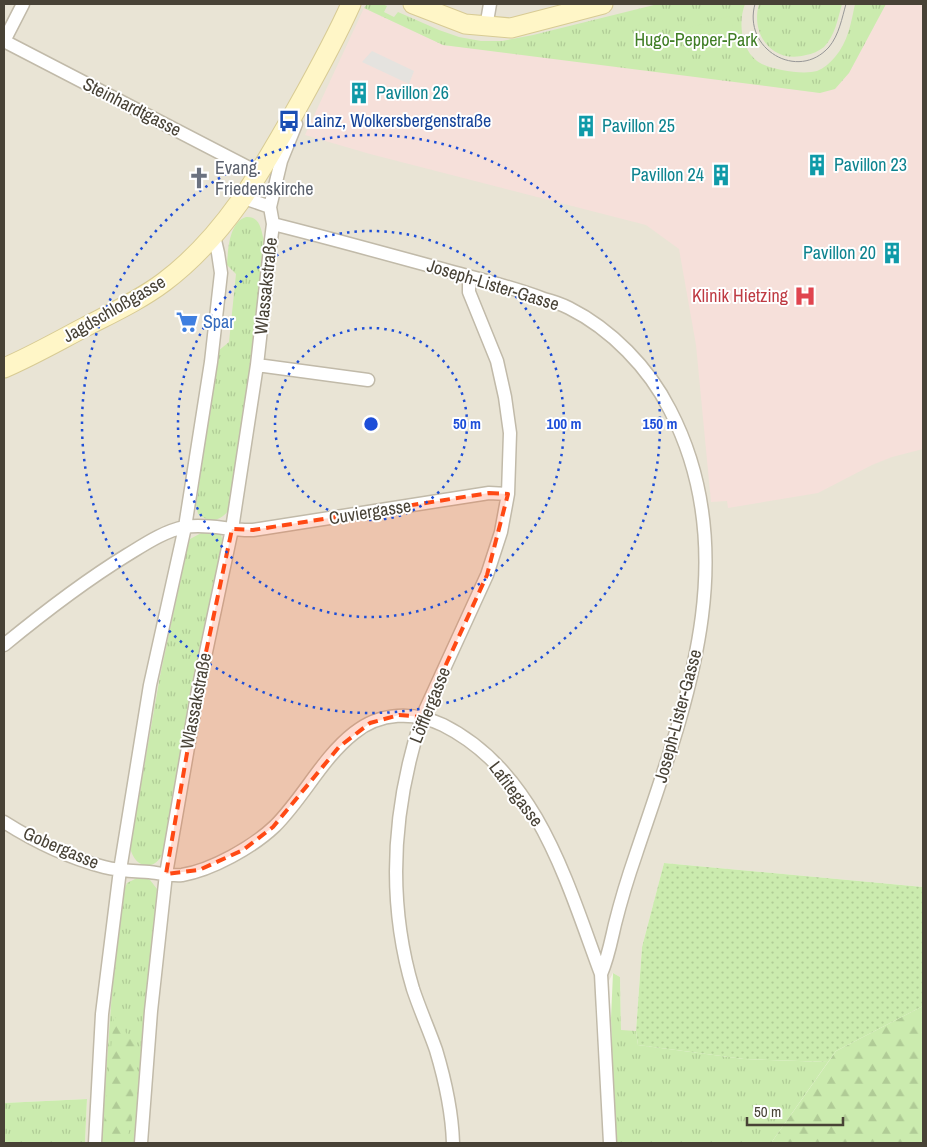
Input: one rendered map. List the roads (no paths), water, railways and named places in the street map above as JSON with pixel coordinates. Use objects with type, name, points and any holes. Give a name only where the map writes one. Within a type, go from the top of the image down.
[{"type":"street","points":[[4,41],[23,4]]},
{"type":"street","name":"Jagdschloßgasse","points":[[4,368],[111,314],[160,285],[214,236],[244,198],[259,173],[335,41],[352,4]]},
{"type":"street","points":[[414,4],[465,24],[511,28],[603,4]]},
{"type":"street","points":[[486,27],[490,4]]},
{"type":"street","name":"Steinhardtgasse","points":[[4,41],[259,173]]},
{"type":"street","name":"Wlassakstraße","points":[[141,1143],[166,874],[198,690],[232,529],[257,365],[273,224],[270,207],[281,161],[315,75]]},
{"type":"street","points":[[244,198],[270,207]]},
{"type":"street","name":"Joseph-Lister-Gasse","points":[[273,224],[470,276],[529,293],[568,307],[609,334],[630,354],[666,400],[681,430],[694,472],[704,518],[707,561],[700,632],[687,696],[626,884],[602,974],[610,1143]]},
{"type":"street","points":[[95,1143],[102,1014],[120,870],[150,685],[184,527],[211,362],[221,272],[214,236]]},
{"type":"street","name":"Löfflergasse","points":[[452,1143],[450,1111],[445,1083],[407,968],[398,916],[396,854],[399,812],[409,760],[422,717],[487,575],[501,532],[508,494],[510,433],[505,397],[497,361],[469,292],[470,276]]},
{"type":"street","points":[[257,365],[368,380]]},
{"type":"street","name":"Cuviergasse","points":[[232,529],[253,530],[489,493],[508,494]]},
{"type":"street","points":[[4,645],[46,611],[104,569],[154,538],[184,527],[210,526],[232,529]]},
{"type":"street","name":"Lafitegasse","points":[[166,874],[181,875],[218,862],[243,850],[273,828],[295,804],[320,768],[355,732],[370,723],[385,718],[400,715],[422,717],[453,730],[470,741],[500,770],[525,802],[556,854],[602,974]]},
{"type":"street","name":"Gobergasse","points":[[4,822],[60,851],[104,867],[120,870]]},
{"type":"street","points":[[120,870],[166,874]]},
{"type":"tram line","points":[[755,4],[753,20],[757,35],[765,47],[776,56],[789,61],[803,61],[816,57],[829,47],[838,32],[846,4]]},
{"type":"place","name":"Pavillon 26","points":[[359,93]]},
{"type":"place","name":"Lainz, Wolkersbergenstraße","points":[[289,121]]},
{"type":"place","name":"Pavillon 25","points":[[586,126]]},
{"type":"place","name":"Pavillon 23","points":[[817,165]]},
{"type":"place","name":"Pavillon 24","points":[[721,175]]},
{"type":"place","name":"Evang. Friedenskirche","points":[[199,178]]},
{"type":"place","name":"Pavillon 20","points":[[892,253]]},
{"type":"place","name":"Klinik Hietzing","points":[[805,296]]},
{"type":"place","name":"Spar","points":[[187,322]]},
{"type":"park label","name":"Hugo-Pepper-Park","points":[[696,40]]}]
